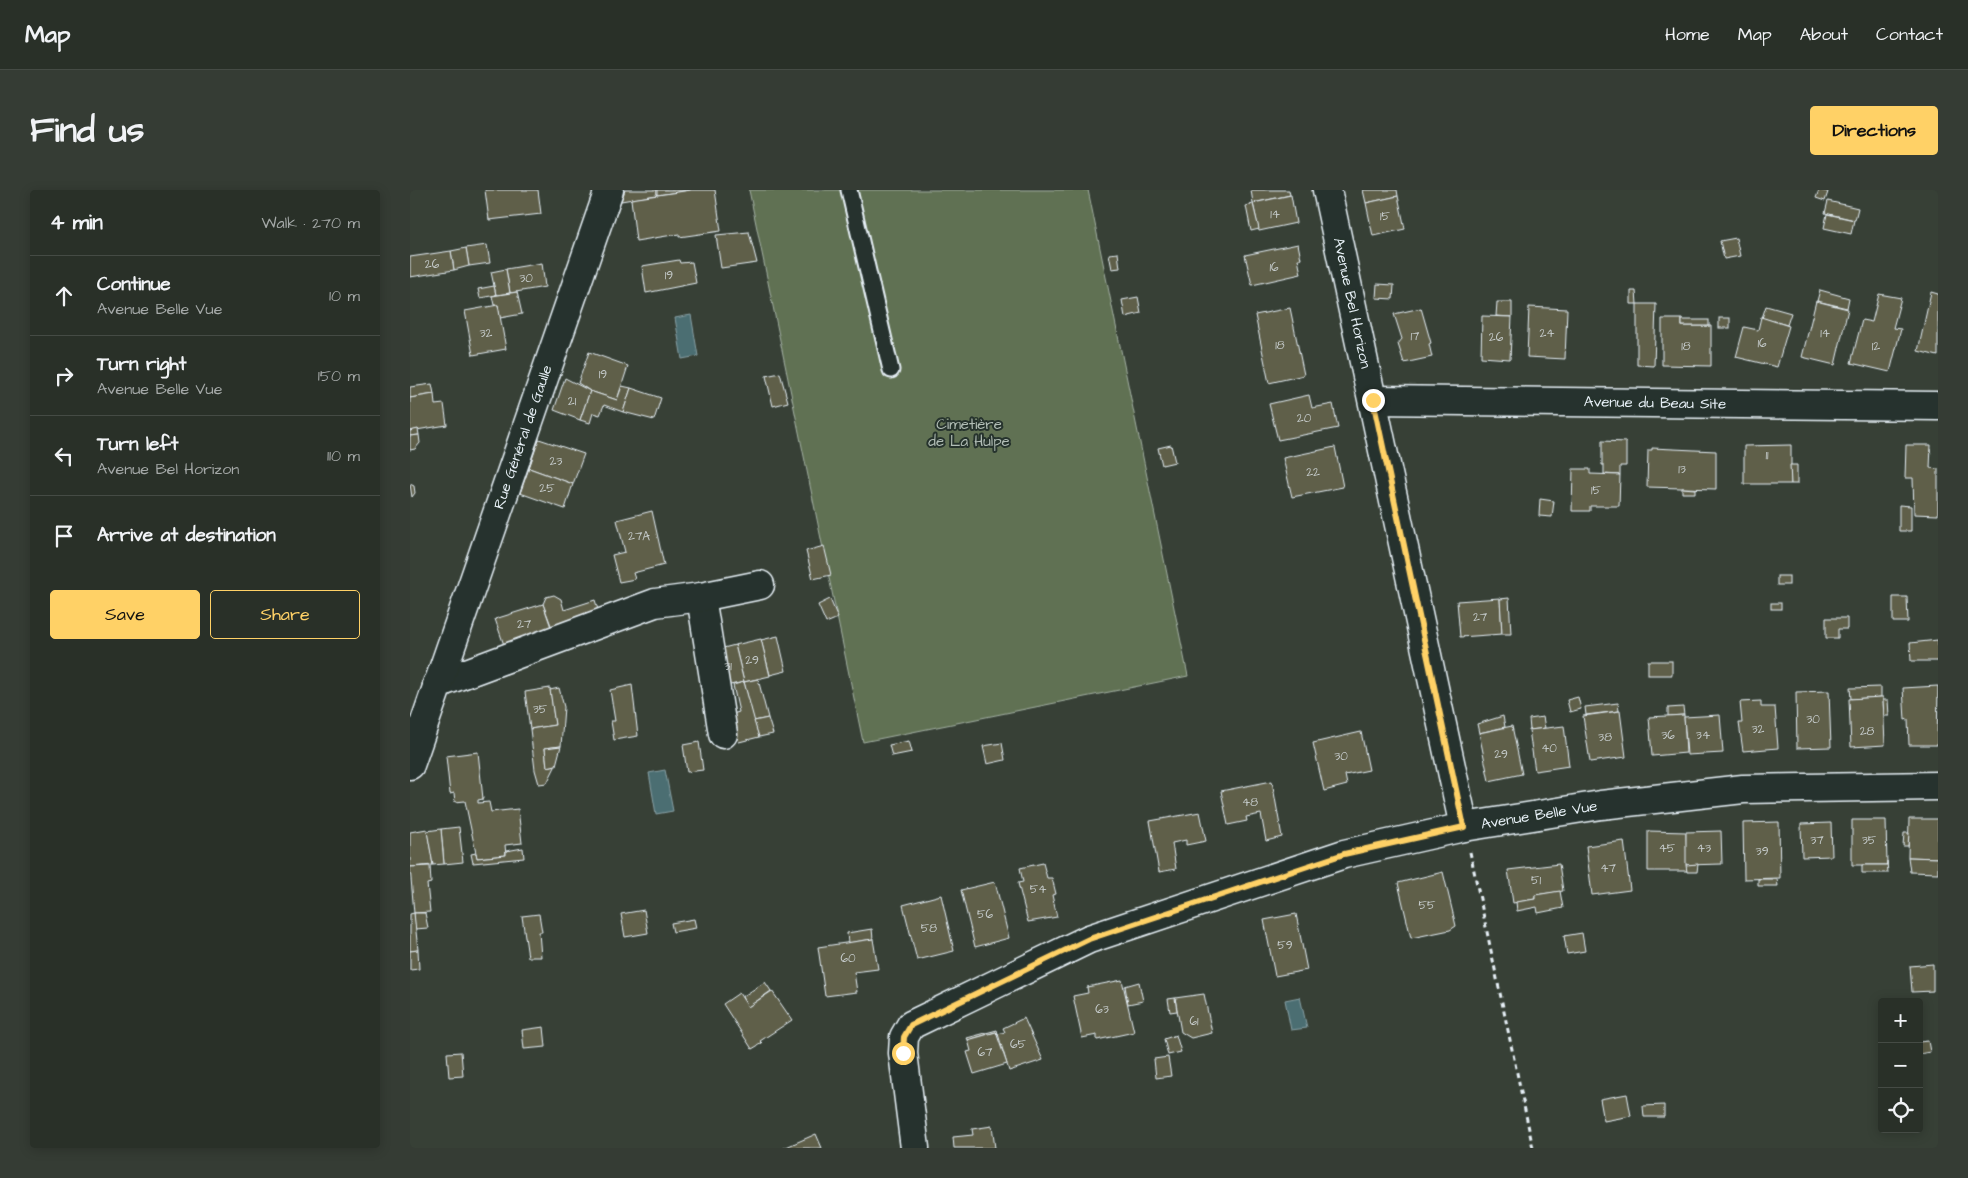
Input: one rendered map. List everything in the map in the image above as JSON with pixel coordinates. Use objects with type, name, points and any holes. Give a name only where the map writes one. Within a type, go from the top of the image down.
[{"type":"street","name":"Rue Général de Gaulle","points":[[410,765],[609,190]]},
{"type":"street","name":"Avenue Bel Horizon","points":[[1327,190],[1464,827]]},
{"type":"street","name":"Avenue du Beau Site","points":[[1373,400],[1938,406]]},
{"type":"street","points":[[437,684],[654,603],[701,597],[760,585]]},
{"type":"street","points":[[701,597],[723,734]]},
{"type":"street","name":"Avenue Belle Vue","points":[[915,1148],[903,1053],[904,1037],[911,1025],[1089,939],[1344,854],[1464,827],[1601,805],[1743,789],[1938,786]]},
{"type":"lane","points":[[849,190],[891,370]]},
{"type":"path","points":[[1464,827],[1533,1148]]},
{"type":"green space","name":"Cimetière de La Hulpe","points":[[749,190],[1088,190],[1188,676],[863,742]]},
{"type":"water","points":[[691,315],[698,356],[682,359],[675,318]]},
{"type":"water","points":[[665,770],[673,811],[656,814],[649,773]]},
{"type":"water","points":[[1300,997],[1307,1028],[1291,1030],[1285,1000]]},
{"type":"building","points":[[485,190],[538,190],[541,214],[489,220]]},
{"type":"building","points":[[625,190],[657,190],[657,195],[621,201]]},
{"type":"building","points":[[657,190],[691,190],[657,195]]},
{"type":"building","points":[[691,190],[715,190],[721,231],[679,237],[679,234],[636,241],[631,199]]},
{"type":"building","points":[[1251,190],[1289,190],[1290,195],[1253,203]]},
{"type":"building","points":[[1363,190],[1397,190],[1398,196],[1366,203]]},
{"type":"building","points":[[1819,190],[1828,192],[1825,201],[1816,198]]},
{"type":"building","points":[[1291,195],[1296,223],[1259,231],[1253,203]]},
{"type":"building","points":[[1398,196],[1405,229],[1373,236],[1366,203]]},
{"type":"building","points":[[1828,201],[1858,208],[1855,220],[1825,213]]},
{"type":"building","points":[[1253,204],[1259,229],[1251,231],[1246,206]]},
{"type":"building","points":[[1827,214],[1854,220],[1851,234],[1824,228]]},
{"type":"building","points":[[749,232],[757,263],[721,268],[716,235]]},
{"type":"building","points":[[1736,238],[1740,256],[1724,259],[1720,241]]},
{"type":"building","points":[[1298,244],[1301,274],[1252,285],[1245,255]]},
{"type":"building","points":[[487,245],[490,263],[469,266],[466,248]]},
{"type":"building","points":[[466,248],[469,266],[454,270],[451,251]]},
{"type":"building","points":[[451,251],[454,270],[410,277],[410,257]]},
{"type":"building","points":[[1118,253],[1120,268],[1112,269],[1109,254]]},
{"type":"building","points":[[679,260],[680,263],[692,262],[696,283],[646,293],[642,266]]},
{"type":"building","points":[[542,263],[545,287],[510,293],[506,269]]},
{"type":"building","points":[[506,269],[510,293],[496,295],[491,272]]},
{"type":"building","points":[[1377,284],[1394,285],[1393,299],[1376,298]]},
{"type":"building","points":[[494,286],[496,295],[480,298],[478,289]]},
{"type":"building","points":[[1820,290],[1849,298],[1847,308],[1817,301]]},
{"type":"building","points":[[1631,291],[1636,291],[1637,304],[1631,304]]},
{"type":"building","points":[[517,292],[522,314],[500,318],[498,305],[494,305],[492,296]]},
{"type":"building","points":[[1931,292],[1938,294],[1938,356],[1918,351]]},
{"type":"building","points":[[1879,294],[1901,298],[1893,328],[1901,329],[1890,372],[1851,363],[1862,320],[1872,322]]},
{"type":"building","points":[[1138,297],[1141,313],[1125,317],[1122,300]]},
{"type":"building","points":[[1816,301],[1848,309],[1835,365],[1802,357]]},
{"type":"building","points":[[1497,302],[1512,302],[1512,317],[1496,316]]},
{"type":"building","points":[[1637,304],[1656,304],[1654,366],[1637,365]]},
{"type":"building","points":[[498,305],[506,349],[473,355],[465,311]]},
{"type":"building","points":[[1766,306],[1791,313],[1787,325],[1762,318]]},
{"type":"building","points":[[1529,307],[1567,309],[1565,359],[1527,357]]},
{"type":"building","points":[[1290,308],[1304,375],[1269,383],[1255,315]]},
{"type":"building","points":[[1421,308],[1431,343],[1429,344],[1432,357],[1404,363],[1398,344],[1402,339],[1394,314]]},
{"type":"building","points":[[1482,316],[1512,317],[1510,359],[1481,357]]},
{"type":"building","points":[[1761,317],[1789,326],[1777,367],[1736,357],[1744,327],[1758,330]]},
{"type":"building","points":[[1719,318],[1730,318],[1730,328],[1719,328]]},
{"type":"building","points":[[1662,319],[1682,319],[1682,326],[1711,326],[1711,366],[1662,365]]},
{"type":"building","points":[[1682,320],[1709,320],[1709,326],[1682,326]]},
{"type":"building","points":[[589,352],[628,366],[617,400],[590,391],[578,383]]},
{"type":"building","points":[[780,373],[788,402],[773,406],[766,376]]},
{"type":"building","points":[[565,378],[590,391],[580,420],[554,410]]},
{"type":"building","points":[[432,384],[434,394],[410,398],[410,387]]},
{"type":"building","points":[[622,386],[631,388],[623,412],[604,405],[600,415],[593,413],[590,423],[580,420],[590,391],[617,400]]},
{"type":"building","points":[[631,388],[661,398],[654,420],[623,412]]},
{"type":"building","points":[[434,394],[435,405],[444,404],[447,425],[410,431],[410,398]]},
{"type":"building","points":[[1309,395],[1312,408],[1333,404],[1338,428],[1278,440],[1269,404]]},
{"type":"building","points":[[418,429],[419,435],[410,436],[410,431]]},
{"type":"building","points":[[419,435],[420,443],[415,449],[410,450],[410,436]]},
{"type":"building","points":[[539,439],[584,454],[573,484],[529,468]]},
{"type":"building","points":[[1602,441],[1626,442],[1626,466],[1620,466],[1620,475],[1604,474]]},
{"type":"building","points":[[1171,445],[1175,462],[1162,465],[1158,448]]},
{"type":"building","points":[[1791,445],[1791,484],[1744,484],[1744,446]]},
{"type":"building","points":[[1906,445],[1931,445],[1930,468],[1938,469],[1938,515],[1914,514],[1913,478],[1905,478]]},
{"type":"building","points":[[1335,447],[1343,487],[1292,497],[1283,458]]},
{"type":"building","points":[[1652,448],[1716,451],[1716,489],[1647,487],[1648,450],[1652,450]]},
{"type":"building","points":[[1790,465],[1797,465],[1797,484],[1791,484]]},
{"type":"building","points":[[529,468],[573,484],[565,509],[520,493]]},
{"type":"building","points":[[1573,469],[1590,469],[1590,474],[1620,475],[1619,506],[1590,506],[1590,511],[1572,511]]},
{"type":"building","points":[[410,484],[414,486],[415,493],[412,497]]},
{"type":"building","points":[[1682,488],[1695,489],[1695,493],[1682,493]]},
{"type":"building","points":[[1540,499],[1554,501],[1552,517],[1539,516]]},
{"type":"building","points":[[1899,505],[1911,506],[1911,531],[1899,531]]},
{"type":"building","points":[[652,511],[664,565],[633,573],[635,579],[619,582],[612,555],[625,552],[617,520]]},
{"type":"building","points":[[824,546],[831,575],[813,579],[806,551]]},
{"type":"building","points":[[1777,576],[1789,576],[1789,585],[1777,585]]},
{"type":"building","points":[[554,595],[561,599],[564,610],[595,600],[599,613],[552,628],[543,604],[546,597]]},
{"type":"building","points":[[1893,597],[1907,597],[1908,622],[1893,622]]},
{"type":"building","points":[[1500,598],[1502,634],[1460,637],[1457,601]]},
{"type":"building","points":[[1509,598],[1511,634],[1502,634],[1500,599]]},
{"type":"building","points":[[830,599],[838,618],[826,623],[818,605]]},
{"type":"building","points":[[1771,603],[1781,603],[1781,609],[1771,609]]},
{"type":"building","points":[[543,604],[552,630],[504,645],[495,619]]},
{"type":"building","points":[[1826,618],[1847,618],[1847,629],[1838,629],[1838,638],[1826,638]]},
{"type":"building","points":[[778,636],[786,671],[770,675],[761,640]]},
{"type":"building","points":[[761,639],[770,676],[744,682],[735,645]]},
{"type":"building","points":[[1938,640],[1938,661],[1911,661],[1910,643]]},
{"type":"building","points":[[735,645],[744,682],[721,687],[712,651]]},
{"type":"building","points":[[1648,661],[1672,661],[1672,675],[1648,675]]},
{"type":"building","points":[[758,679],[768,718],[754,721],[744,682]]},
{"type":"building","points":[[744,682],[759,737],[739,742],[729,715],[739,712],[733,685]]},
{"type":"building","points":[[632,685],[638,736],[614,740],[611,721],[615,721],[610,690]]},
{"type":"building","points":[[1938,686],[1937,745],[1909,745],[1908,719],[1905,720],[1903,688]]},
{"type":"building","points":[[1881,687],[1881,697],[1851,699],[1850,688]]},
{"type":"building","points":[[550,688],[555,725],[530,729],[525,692]]},
{"type":"building","points":[[559,688],[564,707],[561,746],[545,748],[547,767],[556,765],[547,783],[539,784],[535,770],[530,729],[555,725],[550,690]]},
{"type":"building","points":[[1829,691],[1831,747],[1797,748],[1796,692]]},
{"type":"building","points":[[1578,697],[1581,709],[1570,712],[1567,700]]},
{"type":"building","points":[[1883,697],[1885,745],[1851,747],[1849,699]]},
{"type":"building","points":[[1883,700],[1888,700],[1889,716],[1884,716]]},
{"type":"building","points":[[1761,701],[1761,707],[1775,707],[1778,748],[1743,751],[1739,723],[1742,723],[1740,702]]},
{"type":"building","points":[[1618,703],[1619,711],[1586,715],[1585,707]]},
{"type":"building","points":[[1683,707],[1684,715],[1668,716],[1668,708]]},
{"type":"building","points":[[1620,711],[1626,757],[1590,762],[1583,716]]},
{"type":"building","points":[[1684,715],[1686,753],[1652,756],[1649,717]]},
{"type":"building","points":[[1720,715],[1723,753],[1687,755],[1684,717]]},
{"type":"building","points":[[1503,716],[1505,727],[1479,733],[1477,724]]},
{"type":"building","points":[[1543,717],[1545,728],[1530,730],[1529,719]]},
{"type":"building","points":[[768,718],[773,734],[759,737],[754,721]]},
{"type":"building","points":[[1512,726],[1522,774],[1489,781],[1479,733]]},
{"type":"building","points":[[1564,726],[1569,766],[1535,771],[1529,730]]},
{"type":"building","points":[[1361,732],[1369,770],[1345,775],[1347,785],[1324,791],[1313,743]]},
{"type":"building","points":[[909,741],[912,752],[892,756],[889,745]]},
{"type":"building","points":[[699,742],[703,770],[687,772],[683,745]]},
{"type":"building","points":[[1002,743],[1005,760],[987,764],[983,746]]},
{"type":"building","points":[[561,746],[556,765],[547,767],[545,748]]},
{"type":"building","points":[[478,752],[483,799],[478,800],[478,803],[489,802],[491,812],[518,809],[522,843],[505,845],[506,855],[477,858],[465,801],[455,802],[454,793],[450,794],[446,756]]},
{"type":"building","points":[[1272,781],[1282,837],[1266,841],[1261,814],[1246,817],[1247,821],[1228,825],[1221,791]]},
{"type":"building","points":[[1200,812],[1206,841],[1186,845],[1186,840],[1172,843],[1176,869],[1159,872],[1150,821]]},
{"type":"building","points":[[1909,819],[1938,819],[1938,858],[1908,857]]},
{"type":"building","points":[[1852,820],[1886,820],[1887,865],[1852,865]]},
{"type":"building","points":[[1779,822],[1780,878],[1744,879],[1743,823]]},
{"type":"building","points":[[1831,823],[1832,856],[1802,857],[1801,824]]},
{"type":"building","points":[[459,827],[463,862],[444,864],[441,829]]},
{"type":"building","points":[[427,829],[433,865],[410,867],[410,832]]},
{"type":"building","points":[[441,829],[444,864],[433,865],[427,831]]},
{"type":"building","points":[[1648,831],[1686,832],[1687,871],[1648,871]]},
{"type":"building","points":[[1721,831],[1722,864],[1686,865],[1686,832]]},
{"type":"building","points":[[1904,833],[1909,833],[1908,846],[1903,846]]},
{"type":"building","points":[[1624,841],[1630,890],[1592,895],[1586,846]]},
{"type":"building","points":[[523,848],[524,858],[473,863],[471,854],[476,853],[477,858],[506,855],[506,851]]},
{"type":"building","points":[[1908,857],[1938,858],[1938,873],[1910,872]]},
{"type":"building","points":[[1887,861],[1888,873],[1862,873],[1862,865],[1887,865]]},
{"type":"building","points":[[1043,863],[1047,878],[1052,878],[1056,894],[1052,895],[1057,917],[1028,922],[1018,883],[1023,882],[1020,868]]},
{"type":"building","points":[[1559,864],[1563,891],[1535,895],[1535,899],[1513,903],[1508,870]]},
{"type":"building","points":[[1698,864],[1697,872],[1687,872],[1686,865]]},
{"type":"building","points":[[430,866],[431,883],[427,884],[430,912],[414,913],[410,867]]},
{"type":"building","points":[[1443,872],[1456,926],[1450,930],[1411,938],[1398,883]]},
{"type":"building","points":[[1758,879],[1777,879],[1778,886],[1758,886]]},
{"type":"building","points":[[995,882],[1009,938],[975,947],[961,890]]},
{"type":"building","points":[[1560,891],[1563,908],[1538,913],[1537,907],[1517,911],[1516,902],[1535,899],[1535,895]]},
{"type":"building","points":[[941,895],[954,951],[917,960],[903,905]]},
{"type":"building","points":[[644,910],[648,933],[625,937],[621,914]]},
{"type":"building","points":[[414,913],[425,913],[428,928],[415,929]]},
{"type":"building","points":[[414,913],[418,950],[410,951],[410,914]]},
{"type":"building","points":[[539,914],[542,932],[539,932],[541,957],[528,957],[522,916]]},
{"type":"building","points":[[1296,914],[1307,970],[1275,976],[1264,920]]},
{"type":"building","points":[[694,919],[696,928],[673,932],[671,923]]},
{"type":"building","points":[[872,929],[873,939],[848,943],[847,933]]},
{"type":"building","points":[[1582,933],[1585,951],[1567,954],[1564,936]]},
{"type":"building","points":[[873,939],[878,969],[854,972],[857,992],[825,996],[818,947]]},
{"type":"building","points":[[418,950],[419,969],[410,970],[410,951]]},
{"type":"building","points":[[1933,964],[1933,991],[1912,992],[1910,966]]},
{"type":"building","points":[[1122,980],[1134,1032],[1097,1040],[1097,1035],[1082,1038],[1073,996],[1088,993],[1087,987]]},
{"type":"building","points":[[765,982],[771,991],[748,1007],[742,997]]},
{"type":"building","points":[[1139,982],[1143,1001],[1128,1004],[1125,986]]},
{"type":"building","points":[[772,991],[792,1020],[760,1041],[762,1043],[752,1049],[723,1004],[739,993],[748,1007]]},
{"type":"building","points":[[1204,994],[1212,1033],[1191,1038],[1181,1032],[1175,998]]},
{"type":"building","points":[[1175,998],[1177,1011],[1170,1012],[1168,999]]},
{"type":"building","points":[[1024,1018],[1043,1060],[1009,1071],[998,1034],[1005,1032],[1003,1028]]},
{"type":"building","points":[[544,1027],[546,1047],[524,1049],[522,1030]]},
{"type":"building","points":[[997,1030],[998,1034],[996,1032],[968,1040],[967,1038]]},
{"type":"building","points":[[996,1032],[1007,1064],[974,1074],[967,1052],[971,1051],[968,1040]]},
{"type":"building","points":[[1176,1035],[1181,1052],[1168,1055],[1164,1039]]},
{"type":"building","points":[[1928,1041],[1930,1052],[1923,1053],[1923,1042]]},
{"type":"building","points":[[461,1052],[463,1076],[449,1077],[447,1053]]},
{"type":"building","points":[[1168,1057],[1171,1076],[1156,1078],[1154,1059]]},
{"type":"building","points":[[1627,1094],[1631,1116],[1604,1121],[1600,1099]]},
{"type":"building","points":[[1664,1105],[1664,1117],[1644,1117],[1643,1106]]},
{"type":"building","points":[[992,1126],[995,1148],[954,1148],[953,1137],[973,1135],[972,1129]]},
{"type":"building","points":[[816,1134],[822,1148],[784,1148]]},
{"type":"route","points":[[903,1053],[904,1037],[911,1025],[1089,939],[1344,854],[1464,827],[1373,400]]}]
